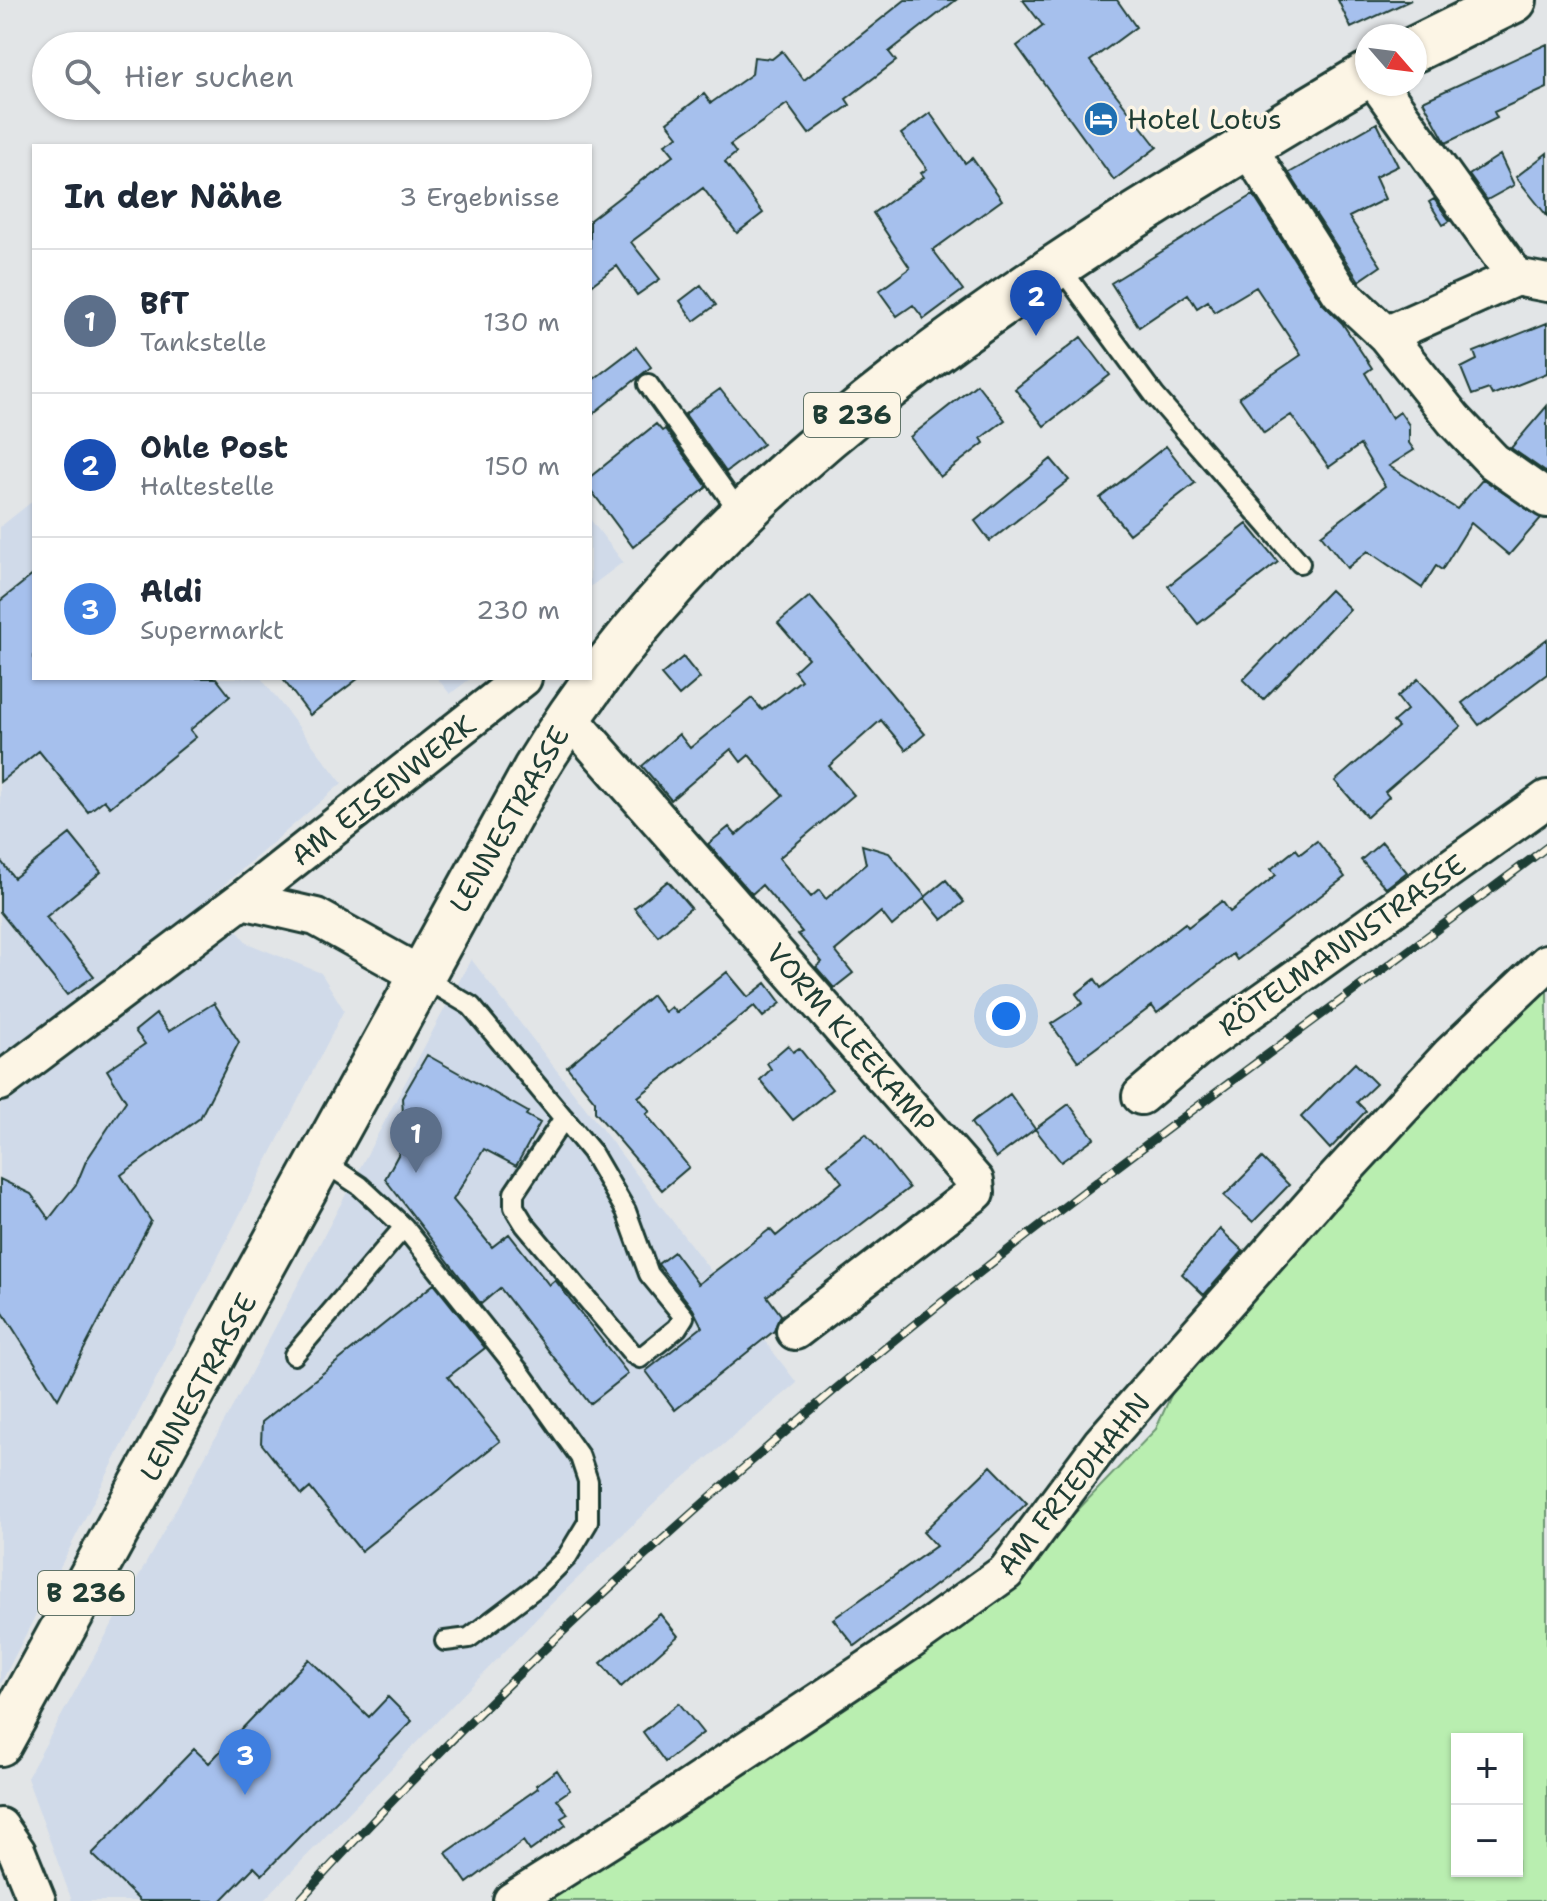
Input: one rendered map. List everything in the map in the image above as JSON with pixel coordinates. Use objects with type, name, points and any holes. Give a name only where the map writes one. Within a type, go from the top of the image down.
[{"type":"main road","points":[[1427,43],[1514,0]]},
{"type":"main road","name":"LENNESTRASSE","points":[[0,1743],[420,975],[568,716],[676,579],[741,514],[868,403],[1060,267],[1247,146],[1355,82]]},
{"type":"street","points":[[1386,335],[1532,280],[1387,96]]},
{"type":"street","points":[[1247,146],[1340,292],[1386,335],[1454,420],[1493,461],[1547,499]]},
{"type":"street","name":"AM EISENWERK","points":[[0,1082],[242,900],[520,680]]},
{"type":"street","name":"VORM KLEEKAMP","points":[[568,716],[975,1181],[976,1192],[795,1331]]},
{"type":"street","name":"RÖTELMANNSTRASSE","points":[[1141,1096],[1195,1050],[1547,799]]},
{"type":"street","name":"AM EISENWERK","points":[[242,900],[316,917],[420,975]]},
{"type":"street","name":"AM FRIEDHAHN","points":[[512,1901],[691,1787],[907,1643],[1006,1572],[1101,1444],[1319,1197],[1451,1054],[1547,963]]},
{"type":"street","points":[[0,1827],[17,1852],[37,1901]]},
{"type":"lane","points":[[1060,267],[1155,396],[1300,563]]},
{"type":"lane","points":[[648,384],[741,514]]},
{"type":"lane","points":[[420,975],[471,1006],[564,1118],[591,1151],[626,1211],[649,1274],[684,1317],[677,1328],[640,1358],[633,1354],[525,1225],[514,1207],[514,1193],[564,1118]]},
{"type":"lane","points":[[321,1160],[360,1186],[404,1227],[522,1375],[580,1457],[588,1481],[588,1522],[567,1557],[538,1586],[469,1638],[445,1641]]},
{"type":"lane","points":[[294,1355],[404,1227]]},
{"type":"shaded area","points":[[32,502],[32,680],[263,680],[342,783],[211,896],[247,943],[321,973],[344,1010],[0,1685],[0,527]]},
{"type":"shaded area","points":[[592,522],[623,562],[592,585]]},
{"type":"shaded area","points":[[439,680],[468,680],[450,694]]},
{"type":"shaded area","points":[[471,959],[797,1383],[662,1496],[541,1614],[263,1901],[72,1901],[27,1778],[244,1386]]},
{"type":"green space","points":[[1547,979],[1547,1901],[541,1901],[767,1761],[1017,1573],[1156,1429],[1180,1375]]},
{"type":"building","points":[[905,0],[956,0],[889,52],[896,61],[846,99],[850,105],[809,134],[787,104],[730,145],[736,153],[725,162],[763,213],[737,233],[703,188],[631,242],[660,279],[637,295],[617,266],[592,285],[592,218],[674,155],[665,144],[678,136],[667,122],[704,94],[711,103],[752,74],[754,57],[772,59],[782,51],[804,80]]},
{"type":"building","name":"Hotel Lotus","points":[[1023,0],[1117,0],[1136,27],[1090,61],[1157,147],[1114,180],[1017,46],[1043,26]]},
{"type":"building","points":[[1338,0],[1411,0],[1355,24],[1351,28]]},
{"type":"building","points":[[1547,44],[1547,88],[1494,112],[1497,118],[1446,143],[1423,101]]},
{"type":"building","points":[[930,113],[965,163],[972,158],[1002,200],[933,250],[963,290],[924,319],[913,305],[897,316],[879,291],[910,268],[873,213],[924,177],[921,173],[927,169],[901,134]]},
{"type":"building","points":[[1377,123],[1398,166],[1375,177],[1385,199],[1349,217],[1381,266],[1359,281],[1289,173]]},
{"type":"building","points":[[1547,153],[1547,216],[1516,177]]},
{"type":"building","points":[[1500,155],[1514,185],[1487,200],[1469,175]]},
{"type":"building","points":[[1253,195],[1322,303],[1342,323],[1372,368],[1365,373],[1392,418],[1400,412],[1409,425],[1409,443],[1414,450],[1389,466],[1457,509],[1483,479],[1541,518],[1509,555],[1471,523],[1442,570],[1436,566],[1422,588],[1368,551],[1347,568],[1321,535],[1385,486],[1360,445],[1329,467],[1291,415],[1264,433],[1239,397],[1301,355],[1256,287],[1214,312],[1208,301],[1197,308],[1188,294],[1139,327],[1111,283]]},
{"type":"building","points":[[1434,199],[1450,221],[1443,225],[1429,202]]},
{"type":"building","points":[[701,285],[716,305],[694,321],[680,301]]},
{"type":"building","points":[[1547,323],[1547,373],[1492,395],[1489,389],[1472,395],[1461,368],[1477,360],[1474,352]]},
{"type":"building","points":[[1081,337],[1110,375],[1044,426],[1015,389]]},
{"type":"building","points":[[636,347],[651,367],[592,414],[592,380]]},
{"type":"building","points":[[977,384],[1005,420],[981,438],[984,443],[940,477],[910,437]]},
{"type":"building","points":[[720,389],[763,444],[726,472],[685,414]]},
{"type":"building","points":[[1547,406],[1547,473],[1511,448]]},
{"type":"building","points":[[656,424],[662,431],[665,429],[707,487],[633,547],[592,492],[592,475]]},
{"type":"building","points":[[1166,446],[1195,483],[1129,534],[1100,498]]},
{"type":"building","points":[[1051,459],[1069,480],[990,541],[975,521]]},
{"type":"building","points":[[1247,524],[1278,562],[1198,624],[1168,586]]},
{"type":"building","points":[[32,576],[32,680],[218,680],[230,696],[190,730],[196,737],[110,807],[104,800],[88,812],[39,751],[0,782],[0,601]]},
{"type":"building","points":[[1330,590],[1350,609],[1263,700],[1243,680]]},
{"type":"building","points":[[810,596],[925,734],[906,750],[881,720],[829,766],[854,795],[779,858],[811,897],[819,890],[826,899],[866,864],[862,845],[889,853],[926,897],[892,926],[881,912],[835,951],[853,973],[834,988],[816,967],[822,962],[798,934],[802,932],[762,885],[752,894],[708,844],[729,827],[736,835],[783,795],[749,755],[741,762],[731,749],[671,800],[642,766],[679,734],[690,748],[752,698],[762,710],[801,680],[794,671],[808,658],[778,623]]},
{"type":"building","points":[[1547,639],[1547,674],[1479,725],[1462,703]]},
{"type":"building","points":[[683,657],[700,678],[679,696],[661,675]]},
{"type":"building","points":[[1418,679],[1461,726],[1385,792],[1389,797],[1367,817],[1335,781],[1398,727],[1393,722],[1407,710],[1397,697]]},
{"type":"building","points":[[284,680],[356,680],[310,715]]},
{"type":"building","points":[[70,834],[101,872],[46,917],[94,976],[67,995],[0,912],[0,860],[14,878]]},
{"type":"building","points":[[1317,841],[1345,877],[1237,960],[1233,954],[1157,1013],[1152,1006],[1078,1061],[1051,1024],[1083,1003],[1076,994],[1095,979],[1101,988],[1185,923],[1188,927],[1222,901],[1230,912],[1276,875],[1271,869],[1296,849],[1300,854]]},
{"type":"building","points":[[1382,842],[1407,872],[1386,888],[1361,860]]},
{"type":"building","points":[[946,880],[964,902],[942,920],[924,898]]},
{"type":"building","points":[[668,881],[691,908],[658,936],[634,908]]},
{"type":"building","points":[[727,972],[748,997],[766,983],[781,1003],[763,1017],[754,1006],[638,1097],[650,1111],[646,1114],[689,1167],[662,1190],[595,1112],[595,1101],[567,1067],[652,995],[665,1012],[671,1007],[676,1013]]},
{"type":"building","points":[[214,1003],[239,1042],[200,1118],[121,1175],[151,1221],[58,1399],[0,1308],[0,1179],[31,1194],[49,1219],[77,1183],[86,1161],[126,1101],[107,1070],[145,1044],[135,1031],[156,1014],[169,1031]]},
{"type":"building","points":[[788,1045],[793,1052],[799,1048],[832,1089],[793,1120],[760,1080],[771,1069],[767,1063]]},
{"type":"building","points":[[427,1055],[528,1112],[526,1115],[540,1123],[516,1166],[484,1149],[453,1200],[492,1247],[509,1234],[549,1285],[555,1280],[628,1374],[590,1404],[500,1288],[481,1304],[385,1179],[405,1142],[402,1098]]},
{"type":"building","points":[[1355,1063],[1376,1084],[1357,1102],[1366,1111],[1330,1149],[1301,1117]]},
{"type":"building","points":[[1010,1094],[1035,1129],[996,1158],[971,1123]]},
{"type":"building","points":[[1069,1104],[1094,1138],[1061,1162],[1035,1129]]},
{"type":"building","points":[[866,1134],[909,1188],[767,1296],[781,1315],[774,1331],[675,1410],[646,1371],[702,1327],[693,1309],[658,1264],[674,1252],[698,1284],[770,1229],[776,1236],[842,1182],[828,1164]]},
{"type":"building","points":[[1262,1158],[1289,1185],[1253,1222],[1224,1196]]},
{"type":"building","points":[[1220,1229],[1243,1251],[1204,1295],[1182,1274]]},
{"type":"building","points":[[434,1284],[485,1348],[448,1377],[500,1441],[361,1551],[310,1488],[302,1495],[261,1443],[262,1422]]},
{"type":"building","points":[[991,1466],[1027,1503],[963,1564],[855,1646],[833,1619],[936,1546],[923,1532]]},
{"type":"building","points":[[660,1614],[678,1636],[621,1687],[601,1663]]},
{"type":"building","points":[[309,1659],[369,1717],[388,1697],[412,1721],[262,1875],[254,1867],[221,1901],[140,1901],[92,1854],[194,1749],[209,1763]]},
{"type":"building","points":[[679,1703],[703,1733],[665,1762],[643,1732]]},
{"type":"building","points":[[557,1770],[570,1790],[557,1799],[568,1814],[561,1818],[566,1825],[530,1851],[523,1841],[467,1883],[446,1853],[538,1788],[536,1785]]},
{"type":"railway","points":[[299,1901],[414,1778],[534,1659],[657,1544],[784,1433],[969,1280],[1547,847]]},
{"type":"place","name":"Hotel Lotus","points":[[1101,119]]},
{"type":"place","name":"Ohle Post","points":[[1036,336]]},
{"type":"place","name":"BfT","points":[[416,1173]]},
{"type":"place","name":"Aldi","points":[[245,1795]]}]
